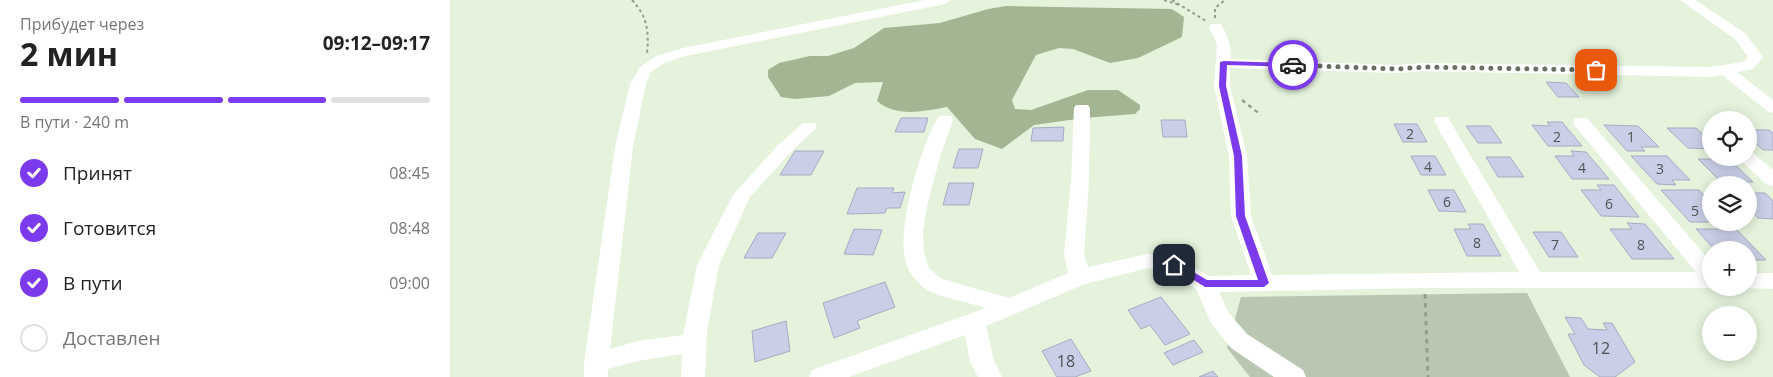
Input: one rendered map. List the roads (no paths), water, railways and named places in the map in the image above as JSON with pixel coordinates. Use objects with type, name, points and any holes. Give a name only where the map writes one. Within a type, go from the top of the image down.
[{"type":"street","points":[[596,370],[624,147],[638,84],[645,70],[661,59],[683,52],[945,0]]},
{"type":"street","points":[[1224,62],[1397,69],[1424,67],[1711,72],[1748,66],[1756,56],[1740,36],[1686,0]]},
{"type":"street","points":[[1216,27],[1224,44],[1222,86],[1238,156],[1241,216],[1264,283]]},
{"type":"street","points":[[1725,70],[1773,108]]},
{"type":"street","points":[[1080,277],[1074,255],[1080,182],[1082,108]]},
{"type":"street","points":[[945,120],[930,156],[914,215],[914,252],[919,272],[933,283],[1010,307]]},
{"type":"street","points":[[1442,121],[1534,280]]},
{"type":"street","points":[[1581,122],[1702,265]]},
{"type":"street","points":[[693,377],[694,343],[708,265],[742,195],[784,149],[809,127]]},
{"type":"street","points":[[1757,166],[1773,180]]},
{"type":"street","points":[[821,377],[974,322],[1080,277],[1148,260],[1174,265],[1205,284],[1424,280],[1702,280]]},
{"type":"street","points":[[1757,281],[1773,281]]},
{"type":"street","points":[[1205,284],[1219,317],[1239,341],[1294,377]]},
{"type":"street","points":[[974,322],[982,362],[990,377]]},
{"type":"street","points":[[596,370],[638,351],[694,343]]}]
